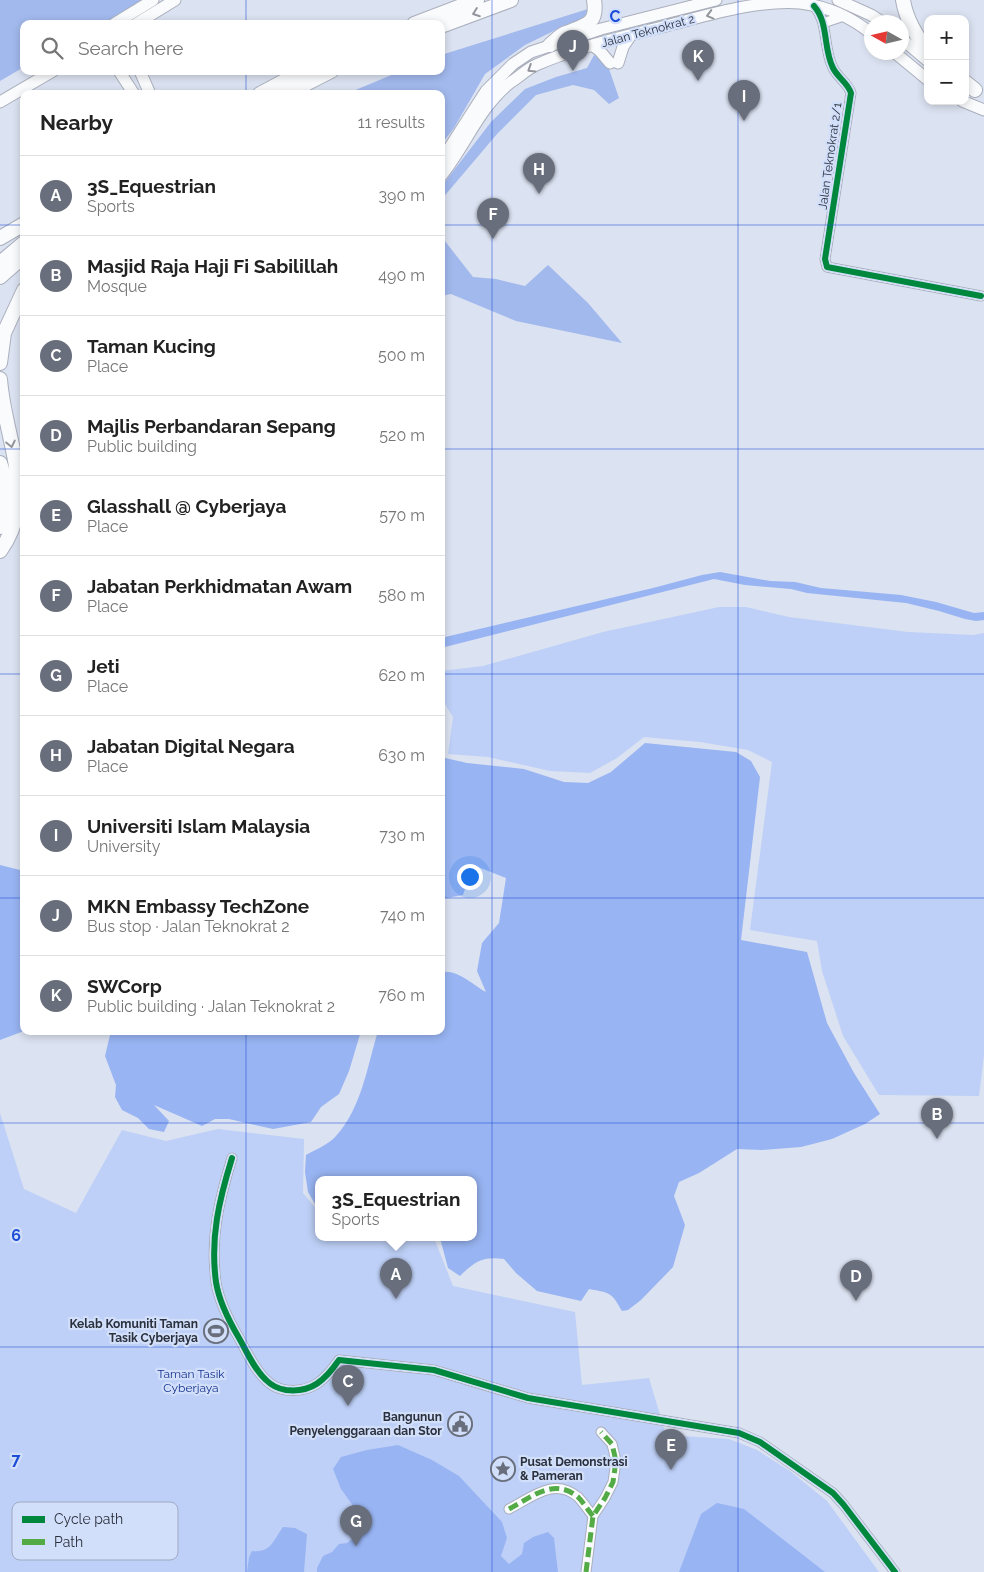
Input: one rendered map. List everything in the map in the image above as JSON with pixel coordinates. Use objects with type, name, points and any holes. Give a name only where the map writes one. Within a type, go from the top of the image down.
[{"type":"highway","points":[[424,20],[477,0]]},
{"type":"highway","points":[[445,25],[511,0]]},
{"type":"highway","points":[[550,45],[564,33],[581,28],[592,22],[594,0]]},
{"type":"highway","points":[[903,0],[910,24],[924,46]]},
{"type":"highway","points":[[267,90],[296,75]]},
{"type":"highway","points":[[294,90],[323,75]]},
{"type":"highway","points":[[0,238],[20,226]]},
{"type":"highway","points":[[0,263],[20,246]]},
{"type":"highway","points":[[0,276],[20,259]]},
{"type":"highway","points":[[0,363],[4,333],[20,299]]},
{"type":"highway","points":[[0,379],[7,428],[18,476],[19,494],[18,512],[13,529],[0,552]]},
{"type":"highway","points":[[0,463],[5,477],[6,494],[5,512],[0,527]]},
{"type":"main road","points":[[121,20],[153,0]]},
{"type":"main road","points":[[144,20],[175,0]]},
{"type":"main road","name":"Jalan Teknokrat 2","points":[[445,155],[486,91],[513,64],[531,52],[601,29],[716,0]]},
{"type":"main road","points":[[838,0],[871,15]]},
{"type":"main road","name":"Jalan Teknokrat 2","points":[[445,171],[488,103],[508,84],[533,66],[575,50],[756,2],[799,2],[831,9],[858,22],[864,27]]},
{"type":"main road","points":[[593,46],[614,63],[631,35]]},
{"type":"main road","points":[[909,45],[927,60]]},
{"type":"main road","points":[[904,60],[924,77]]},
{"type":"main road","points":[[0,96],[35,75]]},
{"type":"main road","points":[[21,90],[46,75]]},
{"type":"main road","points":[[122,75],[131,90]]},
{"type":"main road","points":[[142,75],[148,90]]},
{"type":"main road","points":[[0,102],[20,90]]},
{"type":"main road","points":[[969,104],[984,110]]},
{"type":"street","name":"Jalan Teknokrat 2/1","points":[[814,6],[823,23],[828,55],[834,69],[848,85],[851,93],[826,259],[827,266],[981,296]]},
{"type":"street","points":[[823,23],[844,16]]},
{"type":"street","points":[[232,1158],[220,1198],[214,1227],[216,1281],[218,1293],[230,1321],[253,1363],[266,1381],[280,1389],[298,1391],[316,1385],[329,1374],[339,1360],[434,1370],[528,1398],[739,1433],[760,1442],[833,1494],[895,1572]]},
{"type":"street","points":[[586,1572],[593,1516],[605,1498],[612,1482],[616,1462],[612,1444],[602,1432]]},
{"type":"street","points":[[509,1508],[548,1488],[555,1487],[566,1490],[578,1497],[593,1516]]},
{"type":"green space","points":[[719,607],[746,607],[789,617],[908,632],[973,635],[984,633],[984,1055],[979,1096],[879,1095],[843,1036],[822,971],[817,941],[750,930],[772,762],[748,750],[700,742],[644,737],[617,758],[590,773],[550,771],[488,757],[448,754],[453,717],[445,704],[445,671],[483,666],[603,632]]},
{"type":"green space","name":"Taman Tasik Cyberjaya","points":[[0,1113],[24,1189],[76,1213],[122,1130],[166,1141],[218,1129],[304,1139],[303,1193],[315,1207],[315,1241],[435,1241],[453,1286],[575,1312],[582,1385],[649,1378],[666,1435],[729,1439],[757,1450],[790,1471],[827,1501],[879,1572],[0,1572]]},
{"type":"shaded area","points":[[0,0],[145,0],[109,20],[20,20],[20,69],[0,81]]},
{"type":"shaded area","points":[[588,9],[583,21],[570,23],[525,45],[485,74],[454,128],[445,140],[445,90],[356,90],[391,75],[445,75],[445,54]]},
{"type":"shaded area","points":[[594,55],[607,63],[619,98],[609,104],[594,90],[573,85],[536,95],[497,134],[445,195],[445,182],[491,122],[525,89],[587,68]]},
{"type":"shaded area","points":[[445,241],[473,277],[496,279],[525,286],[548,265],[588,303],[622,343],[516,321],[451,294],[445,295]]},
{"type":"shaded area","points":[[720,572],[770,581],[795,582],[821,588],[901,595],[936,602],[974,613],[984,612],[984,620],[965,619],[906,603],[807,593],[791,589],[745,585],[714,579],[445,647],[445,637]]},
{"type":"shaded area","points":[[645,743],[736,752],[751,761],[760,777],[741,940],[807,952],[827,1023],[854,1073],[880,1114],[865,1124],[832,1139],[801,1147],[762,1150],[737,1149],[699,1173],[679,1182],[674,1196],[685,1225],[673,1267],[641,1300],[628,1310],[622,1311],[610,1294],[602,1291],[589,1289],[581,1301],[537,1291],[516,1273],[504,1259],[485,1259],[475,1263],[460,1276],[448,1268],[441,1241],[477,1241],[477,1176],[315,1176],[315,1204],[308,1192],[305,1172],[306,1155],[333,1139],[345,1125],[352,1112],[363,1086],[377,1035],[445,1035],[445,972],[459,975],[486,992],[477,971],[482,943],[499,923],[506,878],[473,865],[463,895],[445,898],[445,758],[467,763],[524,769],[564,782],[588,783],[611,772]]},
{"type":"shaded area","points":[[0,865],[20,870],[20,1032],[0,1040]]},
{"type":"shaded area","points":[[110,1035],[360,1035],[349,1071],[339,1094],[321,1107],[311,1122],[273,1129],[229,1119],[215,1119],[202,1126],[154,1105],[169,1121],[164,1132],[149,1129],[138,1118],[122,1110],[115,1097],[116,1085],[105,1056]]},
{"type":"shaded area","points":[[398,1445],[432,1460],[459,1476],[502,1522],[507,1538],[501,1556],[509,1564],[522,1554],[524,1543],[533,1537],[548,1532],[554,1538],[558,1572],[317,1572],[323,1556],[332,1552],[339,1544],[347,1543],[356,1536],[359,1514],[341,1489],[333,1469],[341,1457]]},
{"type":"shaded area","points":[[717,1503],[744,1509],[825,1572],[679,1572],[701,1514]]},
{"type":"shaded area","points":[[283,1527],[295,1528],[307,1534],[304,1572],[247,1572],[249,1557],[252,1551],[268,1548]]},
{"type":"marked path","points":[[586,1572],[593,1516],[613,1482],[616,1461],[612,1444],[601,1432]]},
{"type":"marked path","points":[[509,1509],[543,1491],[560,1489],[569,1491],[578,1497],[593,1516]]},
{"type":"cycle path","points":[[814,6],[822,20],[830,61],[851,93],[825,259],[827,267],[981,296]]},
{"type":"cycle path","points":[[232,1158],[217,1219],[214,1250],[216,1282],[219,1297],[232,1325],[254,1366],[268,1382],[286,1390],[311,1387],[323,1379],[339,1360],[434,1370],[528,1398],[739,1433],[760,1442],[833,1493],[895,1572]]},
{"type":"place","name":"MKN Embassy TechZone","points":[[573,71]]},
{"type":"place","name":"SWCorp","points":[[698,81]]},
{"type":"place","name":"Universiti Islam Malaysia","points":[[744,121]]},
{"type":"place","name":"Jabatan Digital Negara","points":[[539,194]]},
{"type":"place","name":"Jabatan Perkhidmatan Awam","points":[[493,239]]},
{"type":"place","name":"Masjid Raja Haji Fi Sabilillah","points":[[937,1139]]},
{"type":"place","name":"3S_Equestrian","points":[[396,1299]]},
{"type":"place","name":"Majlis Perbandaran Sepang","points":[[856,1301]]},
{"type":"place","name":"Kelab Komuniti Taman Tasik Cyberjaya","points":[[216,1331]]},
{"type":"place","name":"Taman Kucing","points":[[348,1406]]},
{"type":"place","name":"Bangunun Penyelenggaraan dan Stor","points":[[460,1424]]},
{"type":"place","name":"Pusat Demonstrasi & Pameran","points":[[503,1469]]},
{"type":"place","name":"Glasshall @ Cyberjaya","points":[[671,1470]]},
{"type":"place","name":"Jeti","points":[[356,1546]]}]
